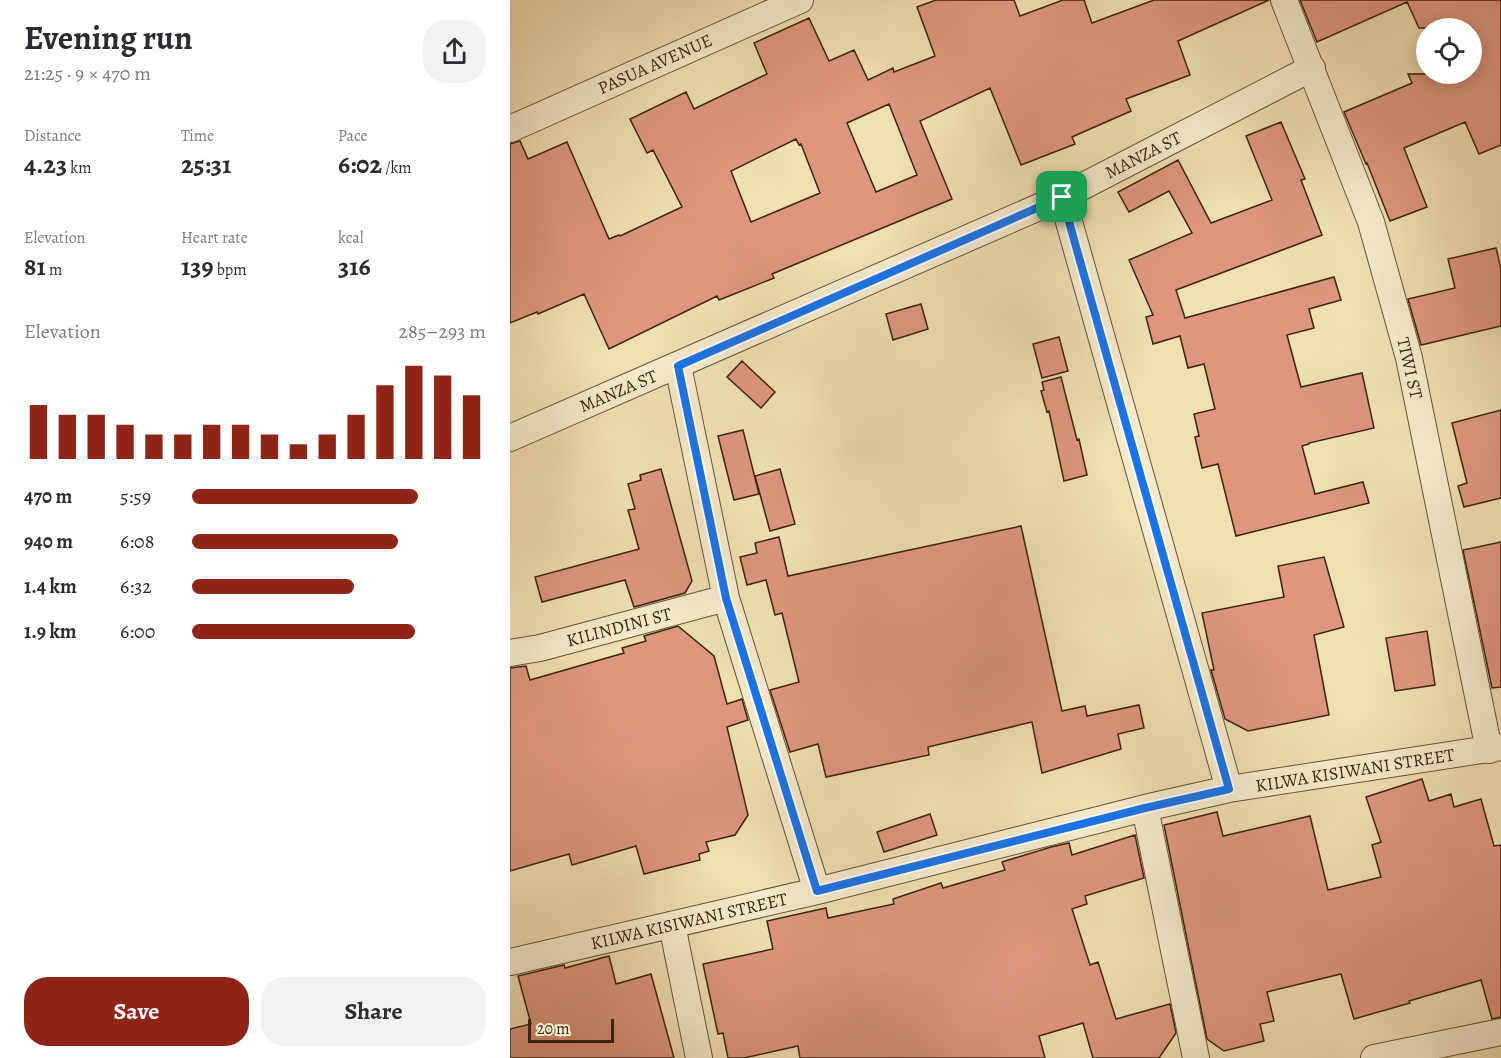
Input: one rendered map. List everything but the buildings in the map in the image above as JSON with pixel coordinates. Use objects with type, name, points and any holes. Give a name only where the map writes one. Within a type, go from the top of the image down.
[{"type":"street","name":"PASUA AVENUE","points":[[510,129],[800,0]]},
{"type":"street","name":"TIWI ST","points":[[1284,0],[1371,222],[1409,357],[1495,749]]},
{"type":"street","name":"MANZA ST","points":[[510,438],[1062,197],[1312,68]]},
{"type":"street","points":[[1062,197],[1229,789]]},
{"type":"street","points":[[678,366],[726,598],[817,891]]},
{"type":"street","name":"KILINDINI ST","points":[[510,653],[540,648],[726,598]]},
{"type":"street","name":"KILWA KISIWANI STREET","points":[[510,962],[817,891],[1229,789],[1495,749]]},
{"type":"street","points":[[1145,808],[1196,1058]]},
{"type":"street","points":[[672,925],[699,1058]]},
{"type":"street","points":[[1374,1058],[1501,1032]]},
{"type":"route","points":[[1062,197],[1229,789],[817,891],[726,598],[678,366],[1062,197]]}]
